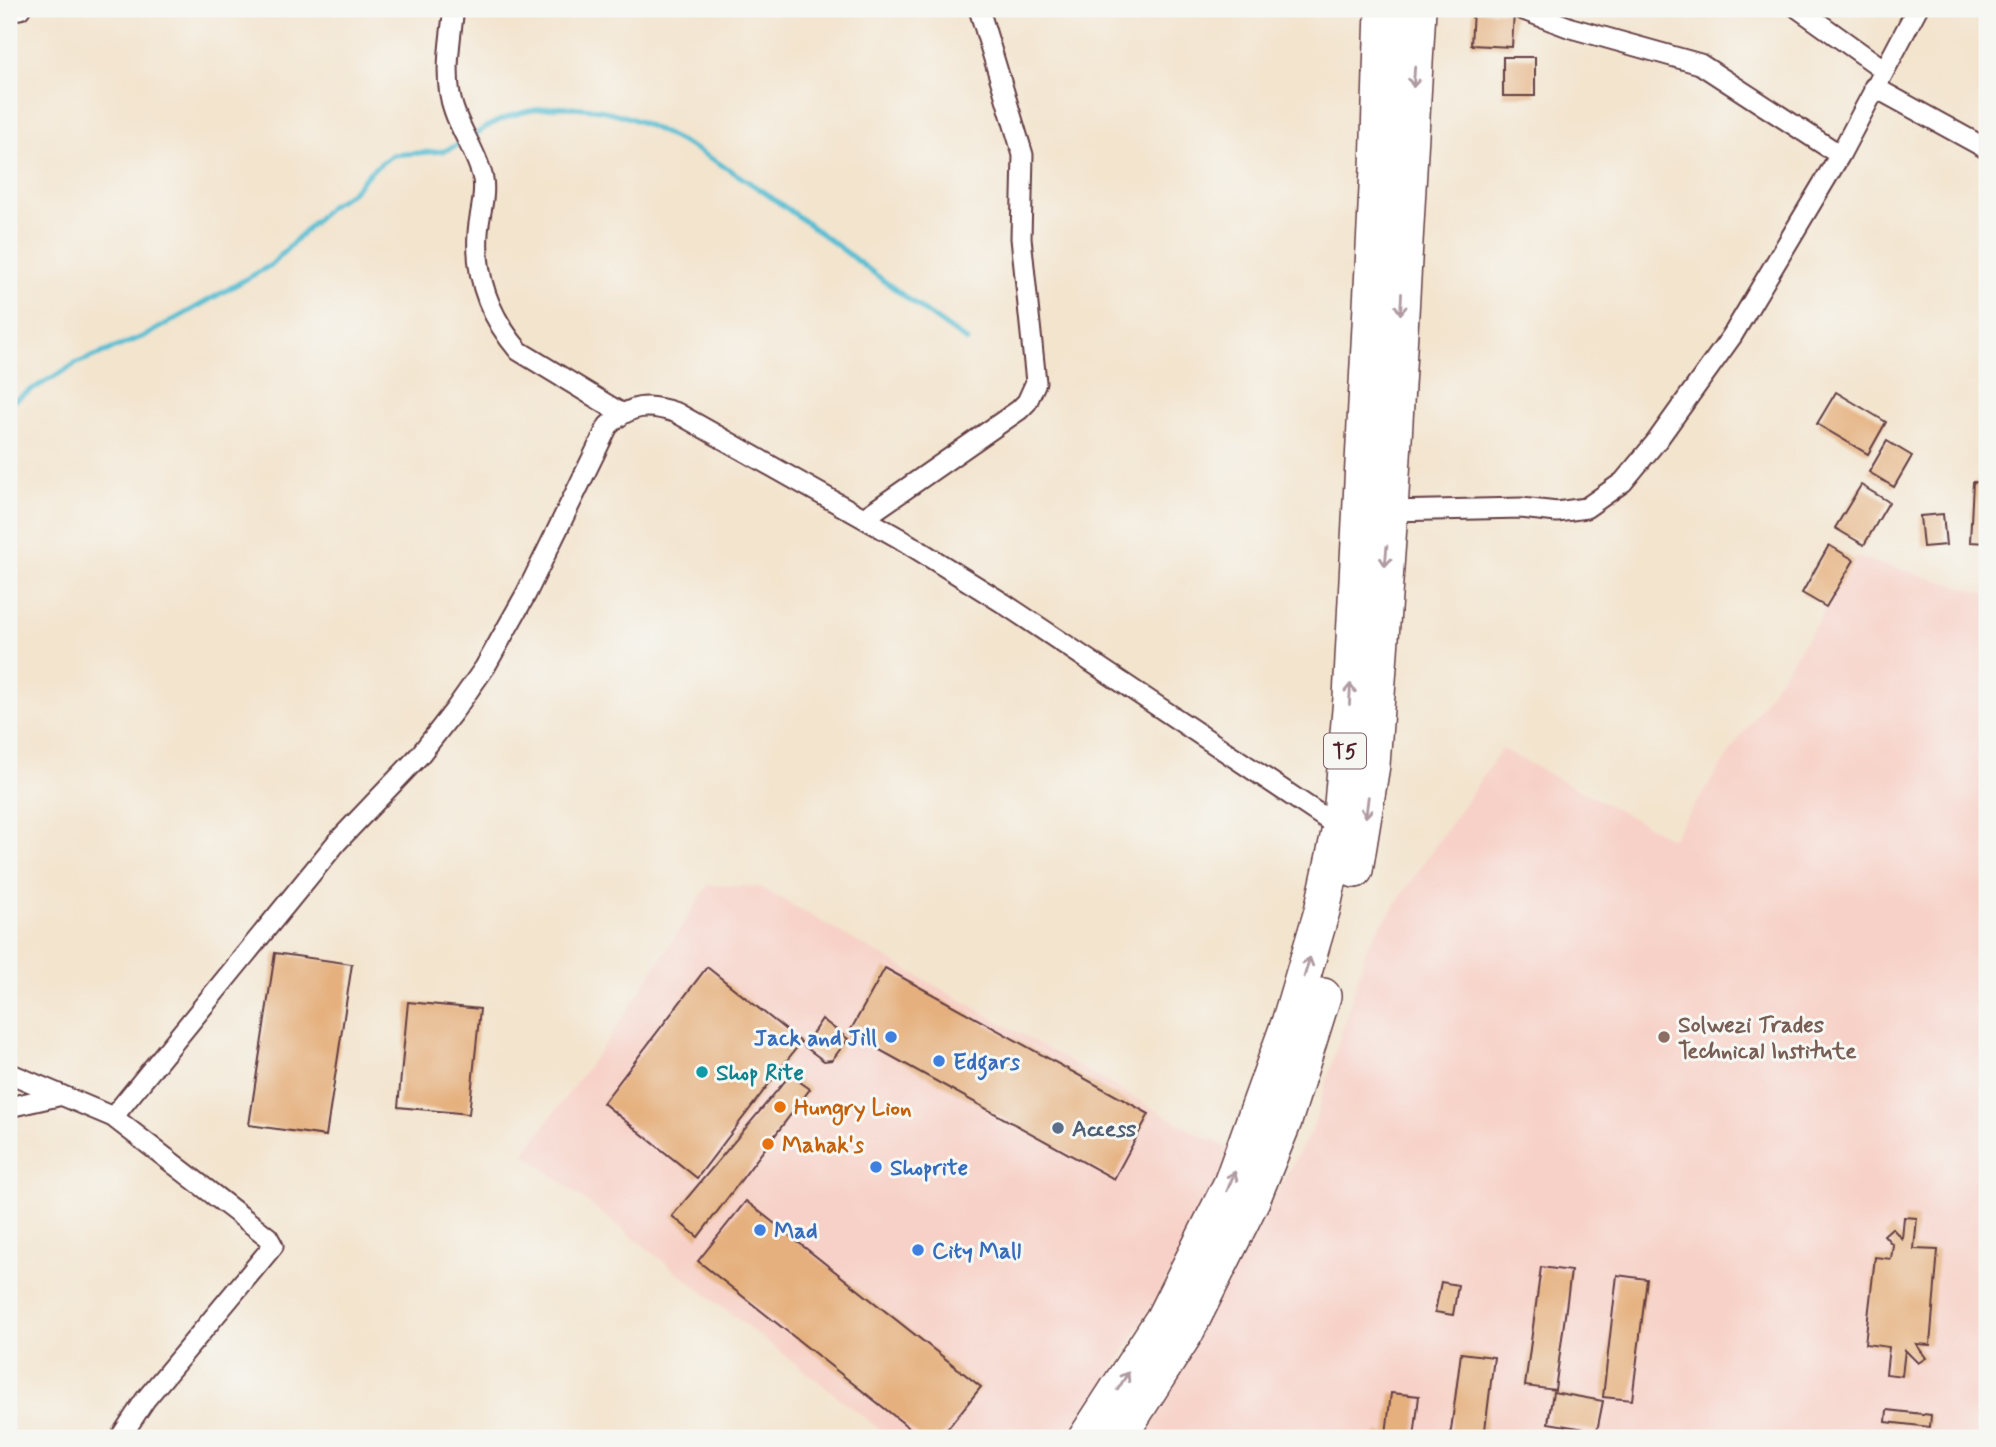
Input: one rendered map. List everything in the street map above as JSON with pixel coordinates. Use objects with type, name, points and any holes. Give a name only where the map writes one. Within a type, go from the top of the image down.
[{"type":"highway","name":"T5","points":[[1086,1438],[1163,1319],[1231,1184],[1297,998],[1322,911],[1340,828],[1351,698],[1378,169],[1383,9]]},
{"type":"highway","name":"T5","points":[[1118,1438],[1186,1332],[1252,1200],[1284,1121],[1329,977],[1364,828],[1372,765],[1390,511],[1418,9]]},
{"type":"street","points":[[9,11],[20,9]]},
{"type":"street","points":[[454,9],[450,38],[451,94],[453,109],[482,177],[477,256],[485,293],[510,340],[519,351],[621,413]]},
{"type":"street","points":[[864,518],[1019,410],[1027,402],[1036,382],[1021,238],[1023,155],[979,9]]},
{"type":"street","points":[[1521,9],[1571,28],[1700,64],[1840,155]]},
{"type":"street","points":[[1799,9],[1883,69]]},
{"type":"street","points":[[1390,511],[1521,508],[1557,512],[1586,508],[1623,482],[1656,442],[1732,336],[1840,155],[1917,9]]},
{"type":"street","points":[[1874,87],[1987,149]]},
{"type":"street","points":[[113,1117],[337,842],[419,756],[454,711],[485,667],[526,594],[608,426],[621,413],[640,405],[677,413],[864,518],[1003,603],[1340,828]]},
{"type":"street","points":[[9,1073],[113,1117],[268,1237],[273,1245],[145,1400],[120,1438]]},
{"type":"street","points":[[9,1107],[58,1096]]},
{"type":"shaded area","name":"Solwezi Trades Technical Institute","points":[[1856,557],[1987,594],[1987,1438],[1134,1438],[1312,1130],[1368,944],[1502,749],[1672,839],[1821,617]]},
{"type":"shaded area","name":"City Mall","points":[[708,885],[760,887],[1207,1139],[1242,1152],[1074,1438],[891,1438],[524,1153],[616,1029]]},
{"type":"building","points":[[1473,10],[1514,12],[1512,47],[1471,45]]},
{"type":"building","points":[[1503,57],[1535,57],[1535,96],[1503,96]]},
{"type":"building","points":[[1836,392],[1886,422],[1868,454],[1817,424]]},
{"type":"building","points":[[1887,441],[1912,456],[1894,487],[1869,472]]},
{"type":"building","points":[[1973,482],[1987,483],[1987,543],[1970,542]]},
{"type":"building","points":[[1861,485],[1889,502],[1864,545],[1835,528]]},
{"type":"building","points":[[1943,514],[1946,545],[1923,547],[1920,516]]},
{"type":"building","points":[[1829,545],[1854,560],[1826,607],[1802,593]]},
{"type":"building","points":[[275,953],[352,964],[326,1136],[249,1125]]},
{"type":"building","name":"Shop Rite","points":[[707,967],[801,1042],[697,1178],[603,1103]]},
{"type":"building","points":[[885,968],[1149,1114],[1114,1179],[849,1033]]},
{"type":"building","points":[[408,1002],[480,1009],[469,1114],[398,1107]]},
{"type":"building","points":[[822,1019],[848,1039],[832,1060],[824,1061],[804,1046]]},
{"type":"building","points":[[790,1075],[810,1089],[698,1237],[672,1216]]},
{"type":"building","points":[[746,1201],[981,1387],[940,1438],[922,1438],[698,1261]]},
{"type":"building","points":[[1904,1217],[1917,1218],[1914,1249],[1938,1250],[1930,1345],[1916,1344],[1926,1358],[1918,1363],[1905,1350],[1902,1376],[1886,1374],[1889,1347],[1865,1344],[1875,1257],[1891,1259],[1893,1245],[1884,1235],[1892,1228],[1902,1239]]},
{"type":"building","points":[[1541,1267],[1571,1271],[1555,1390],[1525,1386]]},
{"type":"building","points":[[1617,1275],[1647,1279],[1632,1400],[1603,1397]]},
{"type":"building","points":[[1441,1282],[1458,1285],[1453,1315],[1435,1312]]},
{"type":"building","points":[[1461,1353],[1494,1357],[1484,1438],[1450,1438]]},
{"type":"building","points":[[1553,1392],[1603,1401],[1597,1431],[1548,1423]]},
{"type":"building","points":[[1391,1393],[1419,1396],[1414,1438],[1376,1438],[1376,1433],[1386,1434]]},
{"type":"building","points":[[1887,1410],[1931,1415],[1930,1427],[1886,1422]]},
{"type":"waterway","points":[[472,137],[491,125],[535,110],[582,108],[628,117],[692,148],[733,172],[967,341]]},
{"type":"waterway","points":[[9,403],[77,363],[147,335],[271,265],[330,206],[352,192],[371,171],[392,155],[444,151],[464,142]]},
{"type":"place","name":"Jack and Jill","points":[[891,1037]]},
{"type":"place","name":"Solwezi Trades Technical Institute","points":[[1664,1037]]},
{"type":"place","name":"Edgars","points":[[939,1061]]},
{"type":"place","name":"Shop Rite","points":[[702,1072]]},
{"type":"place","name":"Hungry Lion","points":[[780,1107]]},
{"type":"place","name":"Access","points":[[1058,1128]]},
{"type":"place","name":"Mahak's","points":[[768,1144]]},
{"type":"place","name":"Shoprite","points":[[876,1167]]},
{"type":"place","name":"Mad","points":[[760,1230]]},
{"type":"place","name":"City Mall","points":[[918,1250]]}]
